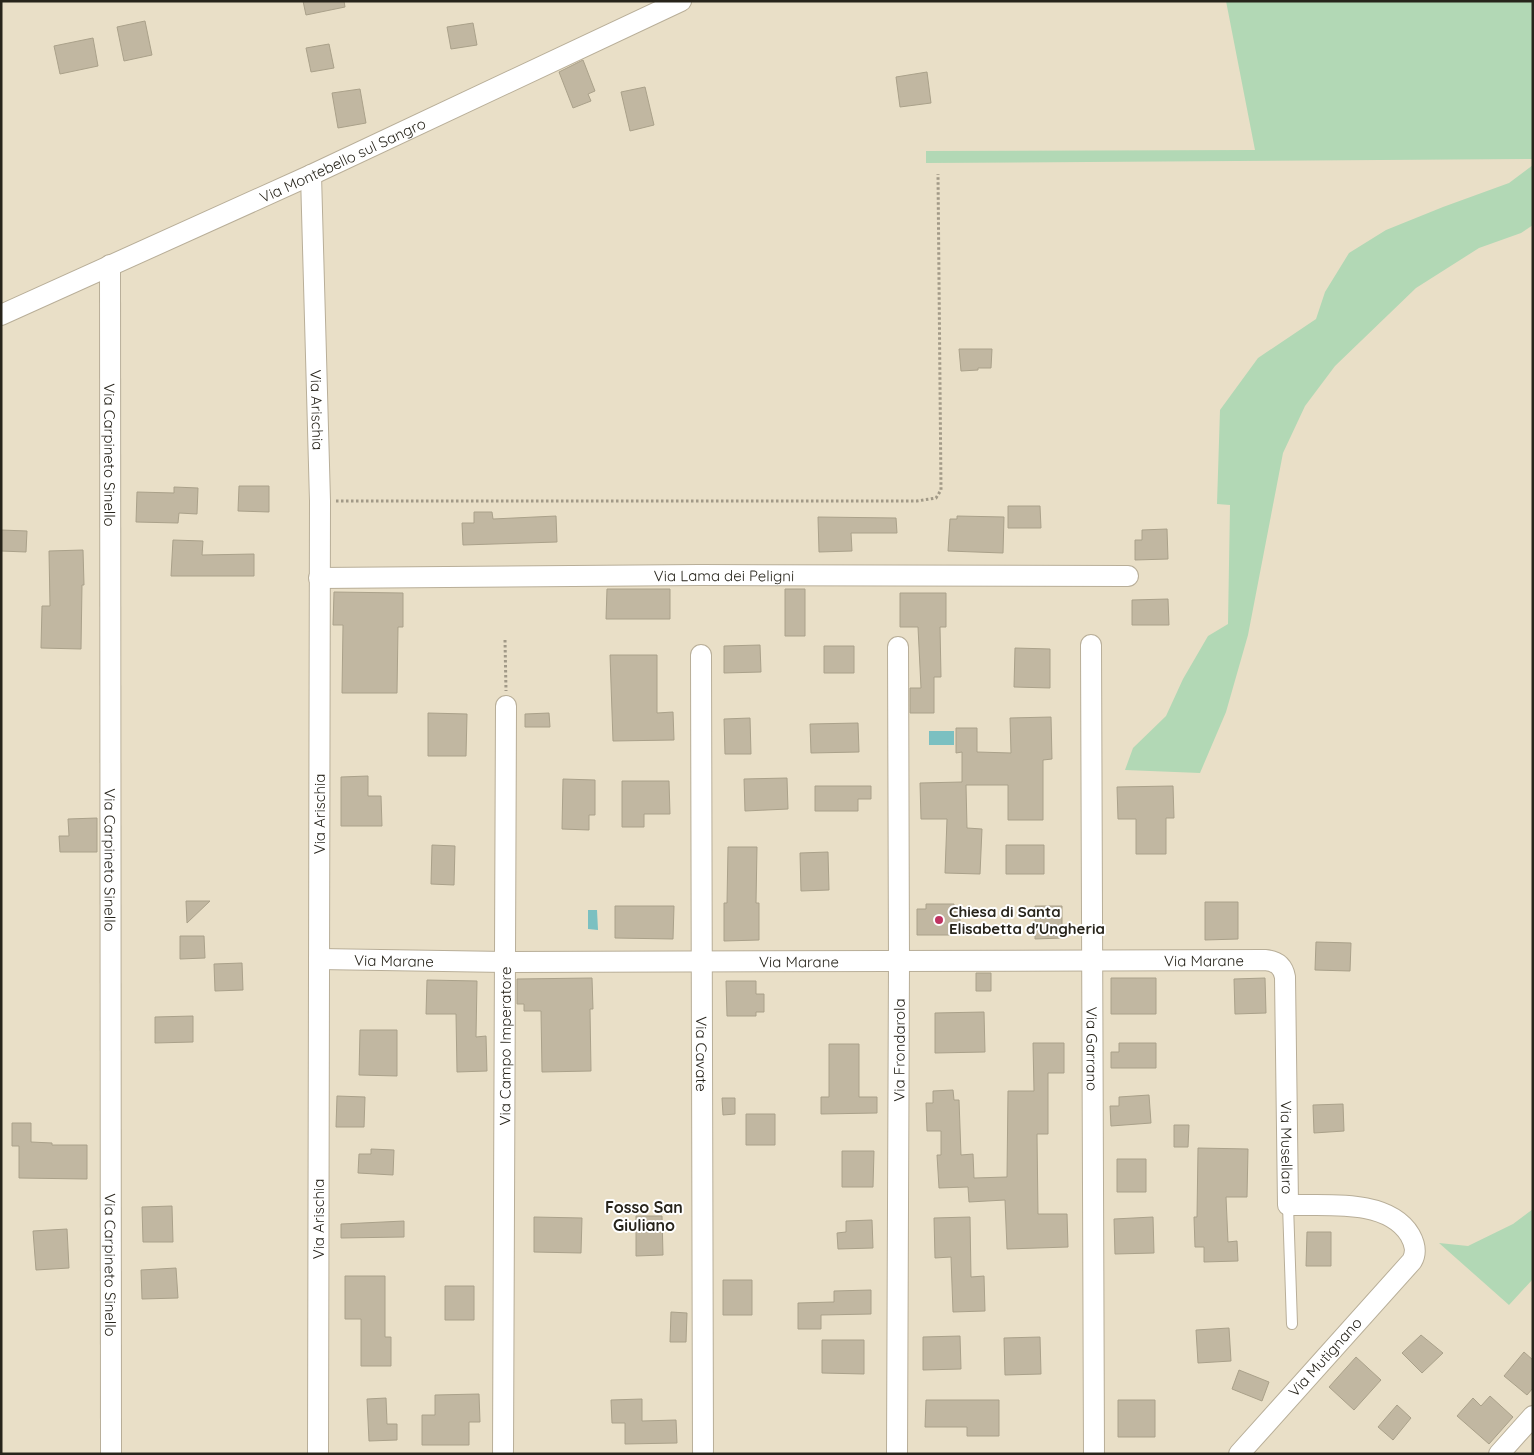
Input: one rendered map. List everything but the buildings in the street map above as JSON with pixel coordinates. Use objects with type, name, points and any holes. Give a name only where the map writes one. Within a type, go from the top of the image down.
[{"type":"street","name":"Via Montebello sul Sangro","points":[[1,315],[310,175],[681,1]]},
{"type":"street","name":"Via Arischia","points":[[310,175],[320,500],[318,1454]]},
{"type":"street","name":"Via Carpineto Sinello","points":[[110,265],[111,1454]]},
{"type":"street","name":"Via Lama dei Peligni","points":[[319,578],[700,575],[1128,576]]},
{"type":"street","name":"Via Garrano","points":[[1091,645],[1094,1454]]},
{"type":"street","name":"Via Frondarola","points":[[897,1454],[898,647]]},
{"type":"street","name":"Via Cavate","points":[[701,655],[703,1454]]},
{"type":"street","name":"Via Campo Imperatore","points":[[503,1454],[506,706]]},
{"type":"street","name":"Via Marane","points":[[319,960],[505,962],[1265,960],[1278,964]]},
{"type":"street","name":"Via Musellaro","points":[[1278,964],[1285,977],[1288,1205],[1348,1206],[1373,1209],[1383,1213],[1402,1226],[1411,1237],[1415,1248],[1412,1261]]},
{"type":"street","name":"Via Mutignano","points":[[1239,1454],[1412,1261]]},
{"type":"street","points":[[1499,1454],[1533,1416]]},
{"type":"lane","points":[[1288,1205],[1292,1324]]},
{"type":"path","points":[[320,500],[917,501],[936,498],[941,490],[938,174]]},
{"type":"path","points":[[506,640],[506,706]]},
{"type":"green space","points":[[1226,1],[1533,1],[1533,159],[926,163],[926,151],[1255,150]]},
{"type":"green space","points":[[1533,165],[1533,225],[1521,233],[1479,248],[1416,288],[1335,366],[1305,406],[1283,453],[1248,635],[1226,712],[1200,773],[1125,770],[1133,748],[1166,716],[1183,679],[1208,636],[1228,624],[1230,505],[1217,504],[1220,410],[1258,358],[1316,319],[1325,292],[1349,253],[1386,230],[1509,183]]},
{"type":"green space","points":[[1533,1209],[1533,1279],[1509,1305],[1439,1243],[1468,1246],[1513,1224]]},
{"type":"water","points":[[929,731],[954,731],[954,745],[929,745]]},
{"type":"water","points":[[588,910],[597,910],[598,930],[588,929]]},
{"type":"place","name":"Chiesa di Santa Elisabetta d'Ungheria","points":[[939,920]]},
{"type":"district","name":"Fosso San Giuliano","points":[[644,1216]]}]
